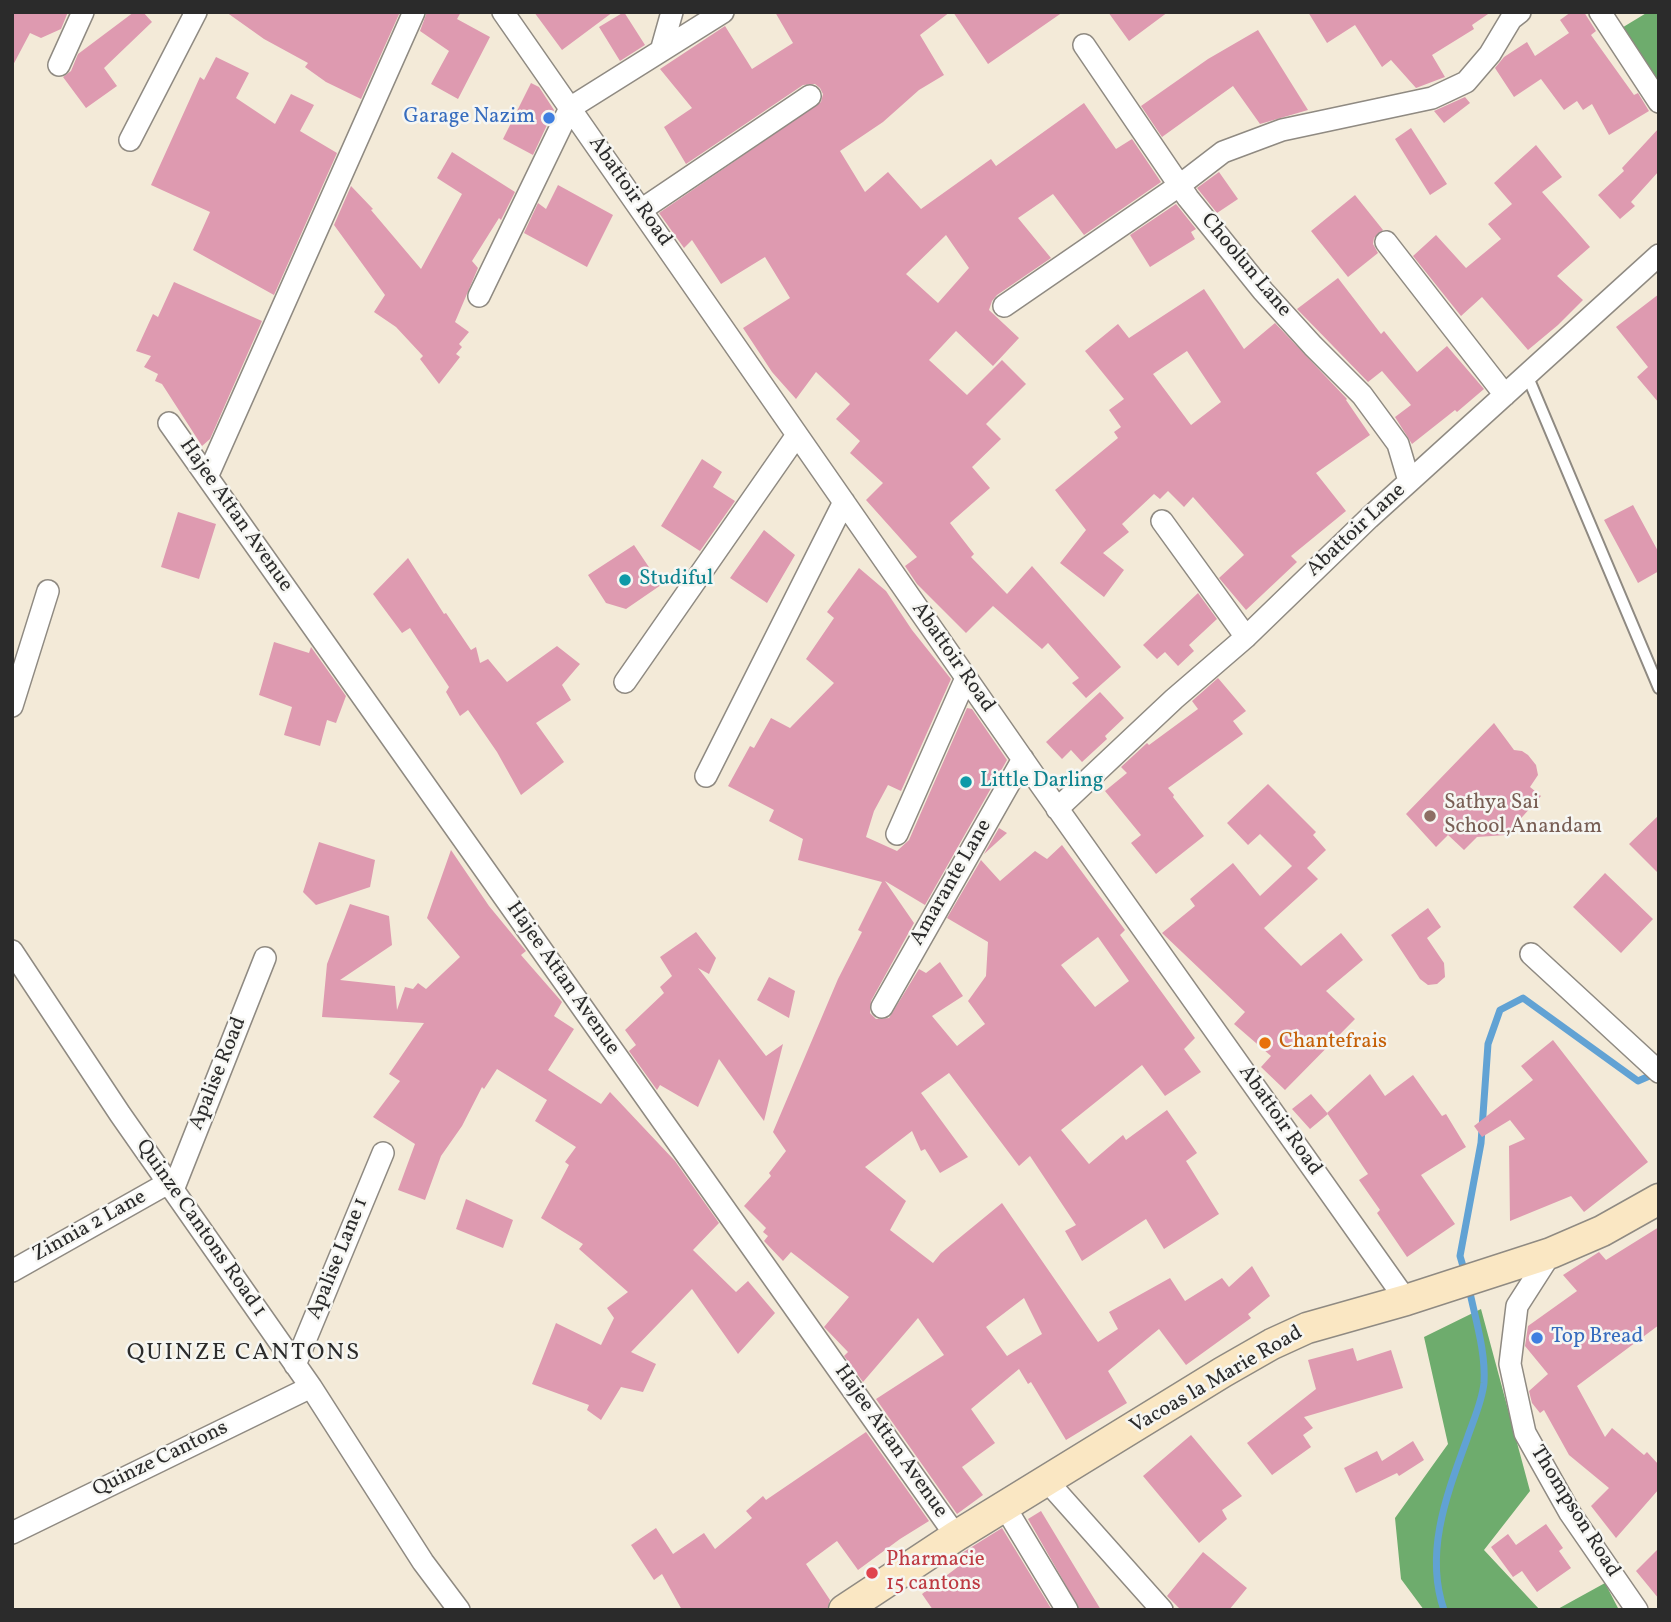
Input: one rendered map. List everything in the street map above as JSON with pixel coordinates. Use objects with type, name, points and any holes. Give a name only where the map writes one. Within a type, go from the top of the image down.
[{"type":"main road","name":"Vacoas la Marie Road","points":[[844,1610],[956,1536],[1272,1344],[1307,1328],[1406,1300],[1551,1253],[1602,1231],[1659,1200]]},
{"type":"street","points":[[59,65],[83,12]]},
{"type":"street","points":[[130,140],[195,12]]},
{"type":"street","points":[[207,477],[415,12]]},
{"type":"street","name":"Abattoir Road","points":[[503,12],[1023,760],[1406,1300]]},
{"type":"street","points":[[661,51],[672,12]]},
{"type":"street","points":[[479,296],[570,108],[723,12]]},
{"type":"street","points":[[1004,306],[1180,185],[1223,152],[1282,130],[1432,98],[1466,82],[1490,54],[1511,19],[1520,12]]},
{"type":"street","points":[[1610,16],[1659,102]]},
{"type":"street","name":"Choolun Lane","points":[[1084,45],[1180,185],[1264,290],[1313,346],[1362,395],[1398,444],[1409,481]]},
{"type":"street","points":[[641,210],[810,96]]},
{"type":"street","points":[[1386,242],[1505,395]]},
{"type":"street","name":"Abattoir Lane","points":[[1058,809],[1174,699],[1246,637],[1409,481],[1659,255]]},
{"type":"street","name":"Hajee Attan Avenue","points":[[169,423],[956,1536]]},
{"type":"street","points":[[625,682],[797,435]]},
{"type":"street","points":[[706,776],[844,502]]},
{"type":"street","points":[[1162,521],[1246,637]]},
{"type":"street","points":[[12,706],[48,591]]},
{"type":"street","points":[[897,834],[966,678]]},
{"type":"street","name":"Amarante Lane","points":[[882,1007],[1023,760]]},
{"type":"street","name":"Quinze Cantons Road 1","points":[[12,951],[170,1187],[311,1387],[423,1562],[459,1610]]},
{"type":"street","points":[[1531,954],[1659,1072]]},
{"type":"street","name":"Apalise Road","points":[[170,1187],[265,958]]},
{"type":"street","name":"Apalise Lane 1","points":[[295,1365],[383,1153]]},
{"type":"street","name":"Zinnia 2 Lane","points":[[12,1271],[170,1187]]},
{"type":"street","name":"Thompson Road","points":[[1551,1253],[1517,1306],[1510,1364],[1525,1433],[1570,1513],[1637,1610]]},
{"type":"street","name":"Quinze Cantons","points":[[12,1533],[311,1387]]},
{"type":"street","points":[[1047,1482],[1162,1610]]},
{"type":"street","points":[[1005,1507],[1067,1610]]},
{"type":"lane","points":[[1527,375],[1659,688]]},
{"type":"green space","points":[[1648,12],[1659,12],[1659,84],[1620,29]]},
{"type":"green space","points":[[1481,1309],[1530,1491],[1484,1550],[1540,1610],[1424,1610],[1401,1579],[1395,1518],[1448,1444],[1424,1337]]},
{"type":"green space","points":[[1605,1583],[1619,1610],[1556,1610]]},
{"type":"building","points":[[12,12],[68,12],[61,29],[41,38],[30,33],[12,67]]},
{"type":"building","points":[[134,12],[143,12],[152,22],[104,68],[117,86],[86,108],[63,77],[71,71],[78,54]]},
{"type":"building","points":[[226,12],[400,12],[361,99],[326,82],[305,67],[308,63],[264,39]]},
{"type":"building","points":[[427,12],[461,12],[457,19],[490,37],[458,99],[431,84],[449,51],[420,31]]},
{"type":"building","points":[[534,12],[613,12],[562,50]]},
{"type":"building","points":[[624,12],[645,45],[620,61],[599,27]]},
{"type":"building","points":[[775,12],[950,12],[920,35],[944,75],[919,90],[883,122],[840,151],[865,192],[888,172],[921,209],[991,159],[996,166],[1084,103],[1116,149],[1132,139],[1161,182],[1084,235],[1053,194],[1018,218],[1051,258],[992,301],[989,310],[1019,338],[993,366],[956,331],[929,360],[967,395],[1002,360],[1026,384],[986,424],[1001,439],[972,467],[990,488],[950,523],[974,554],[971,557],[1007,594],[1032,566],[1121,667],[1086,698],[1072,683],[1079,678],[1048,643],[1042,649],[993,606],[966,633],[917,584],[905,566],[917,557],[866,500],[883,483],[850,453],[860,441],[836,419],[850,404],[816,372],[796,399],[772,372],[743,328],[790,298],[765,257],[721,284],[692,240],[684,248],[659,213],[821,102],[823,94],[815,84],[803,85],[686,164],[664,127],[692,108],[660,69],[725,26],[752,69],[793,43]],"holes":[[[946,235],[969,268],[938,303],[906,274]]]},
{"type":"building","points":[[953,12],[1063,12],[988,64]]},
{"type":"building","points":[[1108,12],[1168,12],[1129,41]]},
{"type":"building","points":[[1308,12],[1491,12],[1472,25],[1474,29],[1432,55],[1445,77],[1416,88],[1391,60],[1382,67],[1355,25],[1327,43]]},
{"type":"building","points":[[1571,12],[1584,12],[1596,31],[1591,35],[1634,95],[1638,93],[1649,111],[1609,135],[1592,104],[1583,110],[1577,101],[1564,110],[1541,79],[1514,97],[1495,68],[1504,57],[1527,42],[1535,56],[1569,33],[1560,20]]},
{"type":"building","points":[[1258,30],[1308,110],[1260,124],[1233,86],[1162,137],[1141,106],[1208,59]]},
{"type":"building","points":[[216,57],[249,73],[236,98],[275,124],[291,94],[314,105],[300,131],[337,153],[274,295],[193,250],[210,212],[151,185],[200,77],[204,80]]},
{"type":"building","points":[[531,83],[539,87],[554,110],[533,155],[503,139]]},
{"type":"building","points":[[1465,97],[1470,103],[1444,123],[1434,111]]},
{"type":"building","points":[[1411,128],[1447,184],[1430,195],[1395,139]]},
{"type":"building","points":[[1659,128],[1659,171],[1631,202],[1635,206],[1620,219],[1598,195],[1624,171],[1622,168]]},
{"type":"building","points":[[1536,145],[1562,177],[1542,192],[1590,247],[1557,276],[1583,300],[1528,350],[1482,297],[1461,316],[1413,256],[1436,235],[1466,268],[1501,239],[1488,224],[1512,204],[1494,183]]},
{"type":"building","points":[[452,152],[515,192],[501,220],[499,218],[472,261],[478,268],[455,322],[469,332],[459,344],[462,347],[456,354],[460,357],[439,384],[420,359],[423,356],[396,327],[374,312],[385,295],[334,225],[351,186],[421,269],[462,194],[437,178]]},
{"type":"building","points":[[1219,172],[1238,199],[1217,213],[1197,188]]},
{"type":"building","points":[[558,185],[613,215],[587,267],[524,233],[538,203],[546,209]]},
{"type":"building","points":[[1355,195],[1383,230],[1374,238],[1373,244],[1378,253],[1348,277],[1311,231]]},
{"type":"building","points":[[1176,204],[1196,229],[1191,232],[1195,239],[1150,267],[1130,235]]},
{"type":"building","points":[[1338,278],[1381,334],[1384,331],[1417,372],[1447,346],[1484,389],[1412,444],[1395,417],[1411,405],[1382,371],[1368,382],[1297,309]]},
{"type":"building","points":[[174,282],[262,321],[210,439],[202,446],[162,384],[155,381],[158,374],[144,367],[151,356],[136,351],[153,314],[158,317]]},
{"type":"building","points":[[1204,289],[1244,349],[1275,323],[1347,399],[1370,435],[1316,473],[1346,511],[1291,556],[1297,562],[1246,610],[1219,578],[1244,555],[1193,497],[1184,507],[1168,491],[1160,499],[1154,494],[1122,524],[1129,532],[1103,553],[1124,570],[1104,597],[1060,563],[1086,530],[1055,490],[1118,438],[1114,432],[1121,427],[1109,410],[1124,399],[1085,351],[1118,324],[1129,338]],"holes":[[[1187,351],[1221,402],[1191,425],[1153,374]]]},
{"type":"building","points":[[1659,294],[1659,403],[1637,377],[1648,367],[1616,327]]},
{"type":"building","points":[[702,459],[722,472],[713,487],[735,501],[700,551],[661,526]]},
{"type":"building","points":[[1633,505],[1659,553],[1659,571],[1638,583],[1604,520]]},
{"type":"building","points":[[178,512],[216,524],[199,579],[161,567]]},
{"type":"building","points":[[764,530],[795,555],[767,603],[730,578]]},
{"type":"building","name":"Studiful","points":[[634,545],[661,585],[626,609],[606,603],[588,575]]},
{"type":"building","points":[[408,558],[471,650],[476,647],[480,663],[488,659],[507,682],[557,646],[580,664],[562,685],[571,700],[536,723],[564,762],[521,795],[497,752],[468,710],[460,716],[446,692],[449,687],[410,628],[402,633],[373,594]]},
{"type":"building","points":[[859,568],[886,591],[912,630],[951,679],[901,791],[888,785],[874,811],[866,837],[897,851],[909,840],[967,708],[972,709],[1007,760],[925,905],[885,881],[914,923],[871,1001],[870,1013],[876,1019],[889,1018],[919,969],[926,973],[940,962],[963,996],[932,1016],[957,1046],[985,1024],[968,1001],[986,976],[988,942],[947,918],[981,860],[1000,881],[1035,851],[1047,859],[1062,845],[1125,930],[1120,935],[1195,1038],[1184,1049],[1201,1072],[1165,1096],[1142,1065],[1061,1130],[1089,1164],[1123,1135],[1126,1140],[1167,1110],[1197,1153],[1186,1161],[1219,1214],[1164,1249],[1146,1219],[1082,1261],[1065,1231],[1076,1225],[1030,1156],[1019,1166],[949,1073],[921,1093],[968,1157],[940,1173],[925,1149],[921,1151],[912,1131],[865,1167],[906,1201],[890,1230],[933,1263],[941,1253],[1002,1203],[1098,1342],[1118,1329],[1109,1312],[1170,1278],[1185,1301],[1222,1278],[1229,1287],[1252,1266],[1270,1296],[1248,1314],[1251,1318],[1186,1365],[1159,1329],[1108,1371],[1127,1403],[1066,1440],[1031,1382],[1028,1384],[1019,1369],[971,1409],[995,1443],[962,1467],[983,1495],[957,1514],[876,1399],[944,1355],[918,1318],[863,1382],[844,1356],[848,1352],[824,1327],[849,1297],[791,1252],[783,1261],[764,1241],[768,1236],[763,1232],[766,1228],[744,1206],[771,1176],[769,1173],[786,1151],[773,1132],[838,979],[862,932],[858,930],[882,882],[798,860],[803,839],[769,821],[774,810],[728,786],[750,746],[754,748],[771,718],[790,728],[834,683],[806,659],[834,618],[827,612]],"holes":[[[1098,937],[1129,981],[1095,1007],[1061,965]],[[1024,1298],[1042,1334],[1007,1356],[986,1327]]]},
{"type":"building","points":[[1198,593],[1217,619],[1189,645],[1194,651],[1178,666],[1165,652],[1157,659],[1143,645]]},
{"type":"building","points":[[274,642],[309,653],[311,647],[346,696],[336,723],[327,720],[320,746],[284,735],[292,707],[259,695]]},
{"type":"building","points":[[1218,678],[1246,711],[1233,721],[1243,734],[1168,788],[1204,836],[1156,874],[1131,843],[1141,835],[1105,791],[1127,773],[1121,767],[1147,743],[1149,745],[1198,709],[1192,701]]},
{"type":"building","points":[[1100,692],[1124,718],[1105,736],[1107,739],[1082,762],[1071,750],[1062,759],[1046,742]]},
{"type":"building","points":[[1494,723],[1514,750],[1528,755],[1536,765],[1538,775],[1530,787],[1541,796],[1506,835],[1477,837],[1464,850],[1448,835],[1436,847],[1406,814]]},
{"type":"building","points":[[1268,784],[1316,832],[1313,835],[1326,850],[1307,868],[1318,879],[1264,928],[1301,966],[1341,933],[1363,960],[1326,991],[1355,1019],[1285,1090],[1261,1067],[1271,1056],[1234,1024],[1245,1012],[1162,933],[1195,906],[1190,899],[1233,863],[1260,896],[1292,866],[1260,834],[1248,845],[1227,823]]},
{"type":"building","points":[[1659,815],[1659,874],[1629,844]]},
{"type":"building","points":[[999,828],[1007,833],[984,854]]},
{"type":"building","points":[[319,842],[375,860],[370,887],[316,905],[303,892]]},
{"type":"building","points":[[451,850],[489,906],[526,951],[521,955],[562,1002],[554,1016],[574,1029],[548,1070],[601,1104],[610,1092],[675,1161],[719,1223],[693,1250],[736,1292],[748,1281],[775,1313],[738,1354],[692,1289],[631,1352],[656,1364],[643,1392],[621,1387],[601,1420],[587,1410],[589,1405],[532,1384],[556,1323],[601,1345],[614,1318],[607,1308],[628,1292],[579,1249],[583,1244],[541,1218],[569,1165],[565,1162],[576,1147],[535,1121],[547,1100],[497,1069],[484,1089],[482,1087],[462,1126],[441,1156],[425,1200],[398,1190],[415,1144],[373,1117],[400,1081],[389,1074],[424,1023],[322,1017],[327,964],[350,904],[389,916],[392,945],[340,980],[395,986],[397,1010],[405,987],[413,989],[418,983],[426,989],[460,957],[427,918]]},
{"type":"building","points":[[1605,873],[1653,919],[1621,953],[1573,907]]},
{"type":"building","points":[[1428,908],[1441,927],[1427,938],[1444,963],[1445,977],[1437,984],[1428,985],[1420,979],[1391,935]]},
{"type":"building","points":[[696,932],[716,958],[709,974],[698,968],[766,1056],[783,1044],[764,1121],[719,1059],[698,1107],[660,1085],[657,1090],[629,1051],[636,1045],[625,1030],[664,993],[660,987],[672,976],[660,957]]},
{"type":"building","points":[[769,977],[795,991],[789,1018],[757,1000]]},
{"type":"building","points":[[1553,1040],[1648,1162],[1584,1212],[1571,1196],[1510,1221],[1509,1146],[1525,1139],[1510,1120],[1482,1137],[1474,1126],[1533,1080],[1521,1066]]},
{"type":"building","points":[[1370,1074],[1385,1096],[1413,1075],[1442,1116],[1446,1114],[1466,1147],[1421,1175],[1455,1224],[1407,1257],[1377,1213],[1380,1210],[1359,1180],[1368,1174],[1327,1113]]},
{"type":"building","points":[[1311,1094],[1328,1114],[1310,1129],[1292,1109]]},
{"type":"building","points":[[466,1199],[513,1220],[503,1248],[456,1229]]},
{"type":"building","points":[[1659,1227],[1659,1325],[1577,1386],[1605,1437],[1612,1428],[1644,1455],[1647,1452],[1659,1465],[1659,1489],[1616,1538],[1591,1506],[1609,1488],[1569,1455],[1544,1410],[1540,1413],[1532,1403],[1529,1391],[1548,1374],[1525,1346],[1528,1326],[1577,1291],[1563,1275],[1599,1252],[1606,1260]]},
{"type":"building","points":[[1353,1348],[1357,1361],[1391,1350],[1403,1388],[1304,1417],[1313,1428],[1303,1435],[1311,1447],[1272,1475],[1247,1443],[1316,1389],[1308,1360]]},
{"type":"building","points":[[866,1432],[929,1521],[858,1570],[837,1541],[806,1564],[830,1600],[827,1610],[682,1610],[662,1574],[654,1580],[631,1545],[656,1528],[673,1554],[704,1533],[715,1549],[752,1518],[746,1511],[763,1496],[766,1500]]},
{"type":"building","points":[[1191,1435],[1242,1496],[1222,1510],[1227,1519],[1199,1543],[1143,1476]]},
{"type":"building","points":[[1413,1441],[1424,1460],[1399,1476],[1397,1473],[1356,1493],[1344,1468],[1377,1451],[1382,1461]]},
{"type":"building","points":[[1041,1511],[1101,1610],[1080,1610],[1028,1519]]},
{"type":"building","points":[[1546,1524],[1563,1548],[1559,1551],[1571,1568],[1537,1592],[1522,1571],[1513,1577],[1491,1547],[1508,1534],[1516,1545]]},
{"type":"building","points":[[1002,1528],[1052,1610],[933,1610],[922,1594],[967,1560],[962,1553]]},
{"type":"building","points":[[1659,1548],[1659,1599],[1636,1571]]},
{"type":"building","points":[[1203,1552],[1247,1588],[1229,1610],[1181,1610],[1167,1596]]},
{"type":"waterway","points":[[1465,1273],[1460,1256],[1481,1143],[1488,1044],[1500,1010],[1523,998],[1638,1081],[1654,1074]]},
{"type":"waterway","points":[[1444,1610],[1436,1567],[1440,1523],[1484,1383],[1482,1347],[1469,1288]]},
{"type":"place","name":"Garage Nazim","points":[[549,118]]},
{"type":"place","name":"Studiful","points":[[625,580]]},
{"type":"place","name":"Little Darling","points":[[966,782]]},
{"type":"place","name":"Sathya Sai School,Anandam","points":[[1430,816]]},
{"type":"place","name":"Chantefrais","points":[[1265,1043]]},
{"type":"place","name":"Top Bread","points":[[1537,1338]]},
{"type":"place","name":"Pharmacie 15 cantons","points":[[872,1573]]},
{"type":"district","name":"QUINZE CANTONS","points":[[244,1355]]}]
